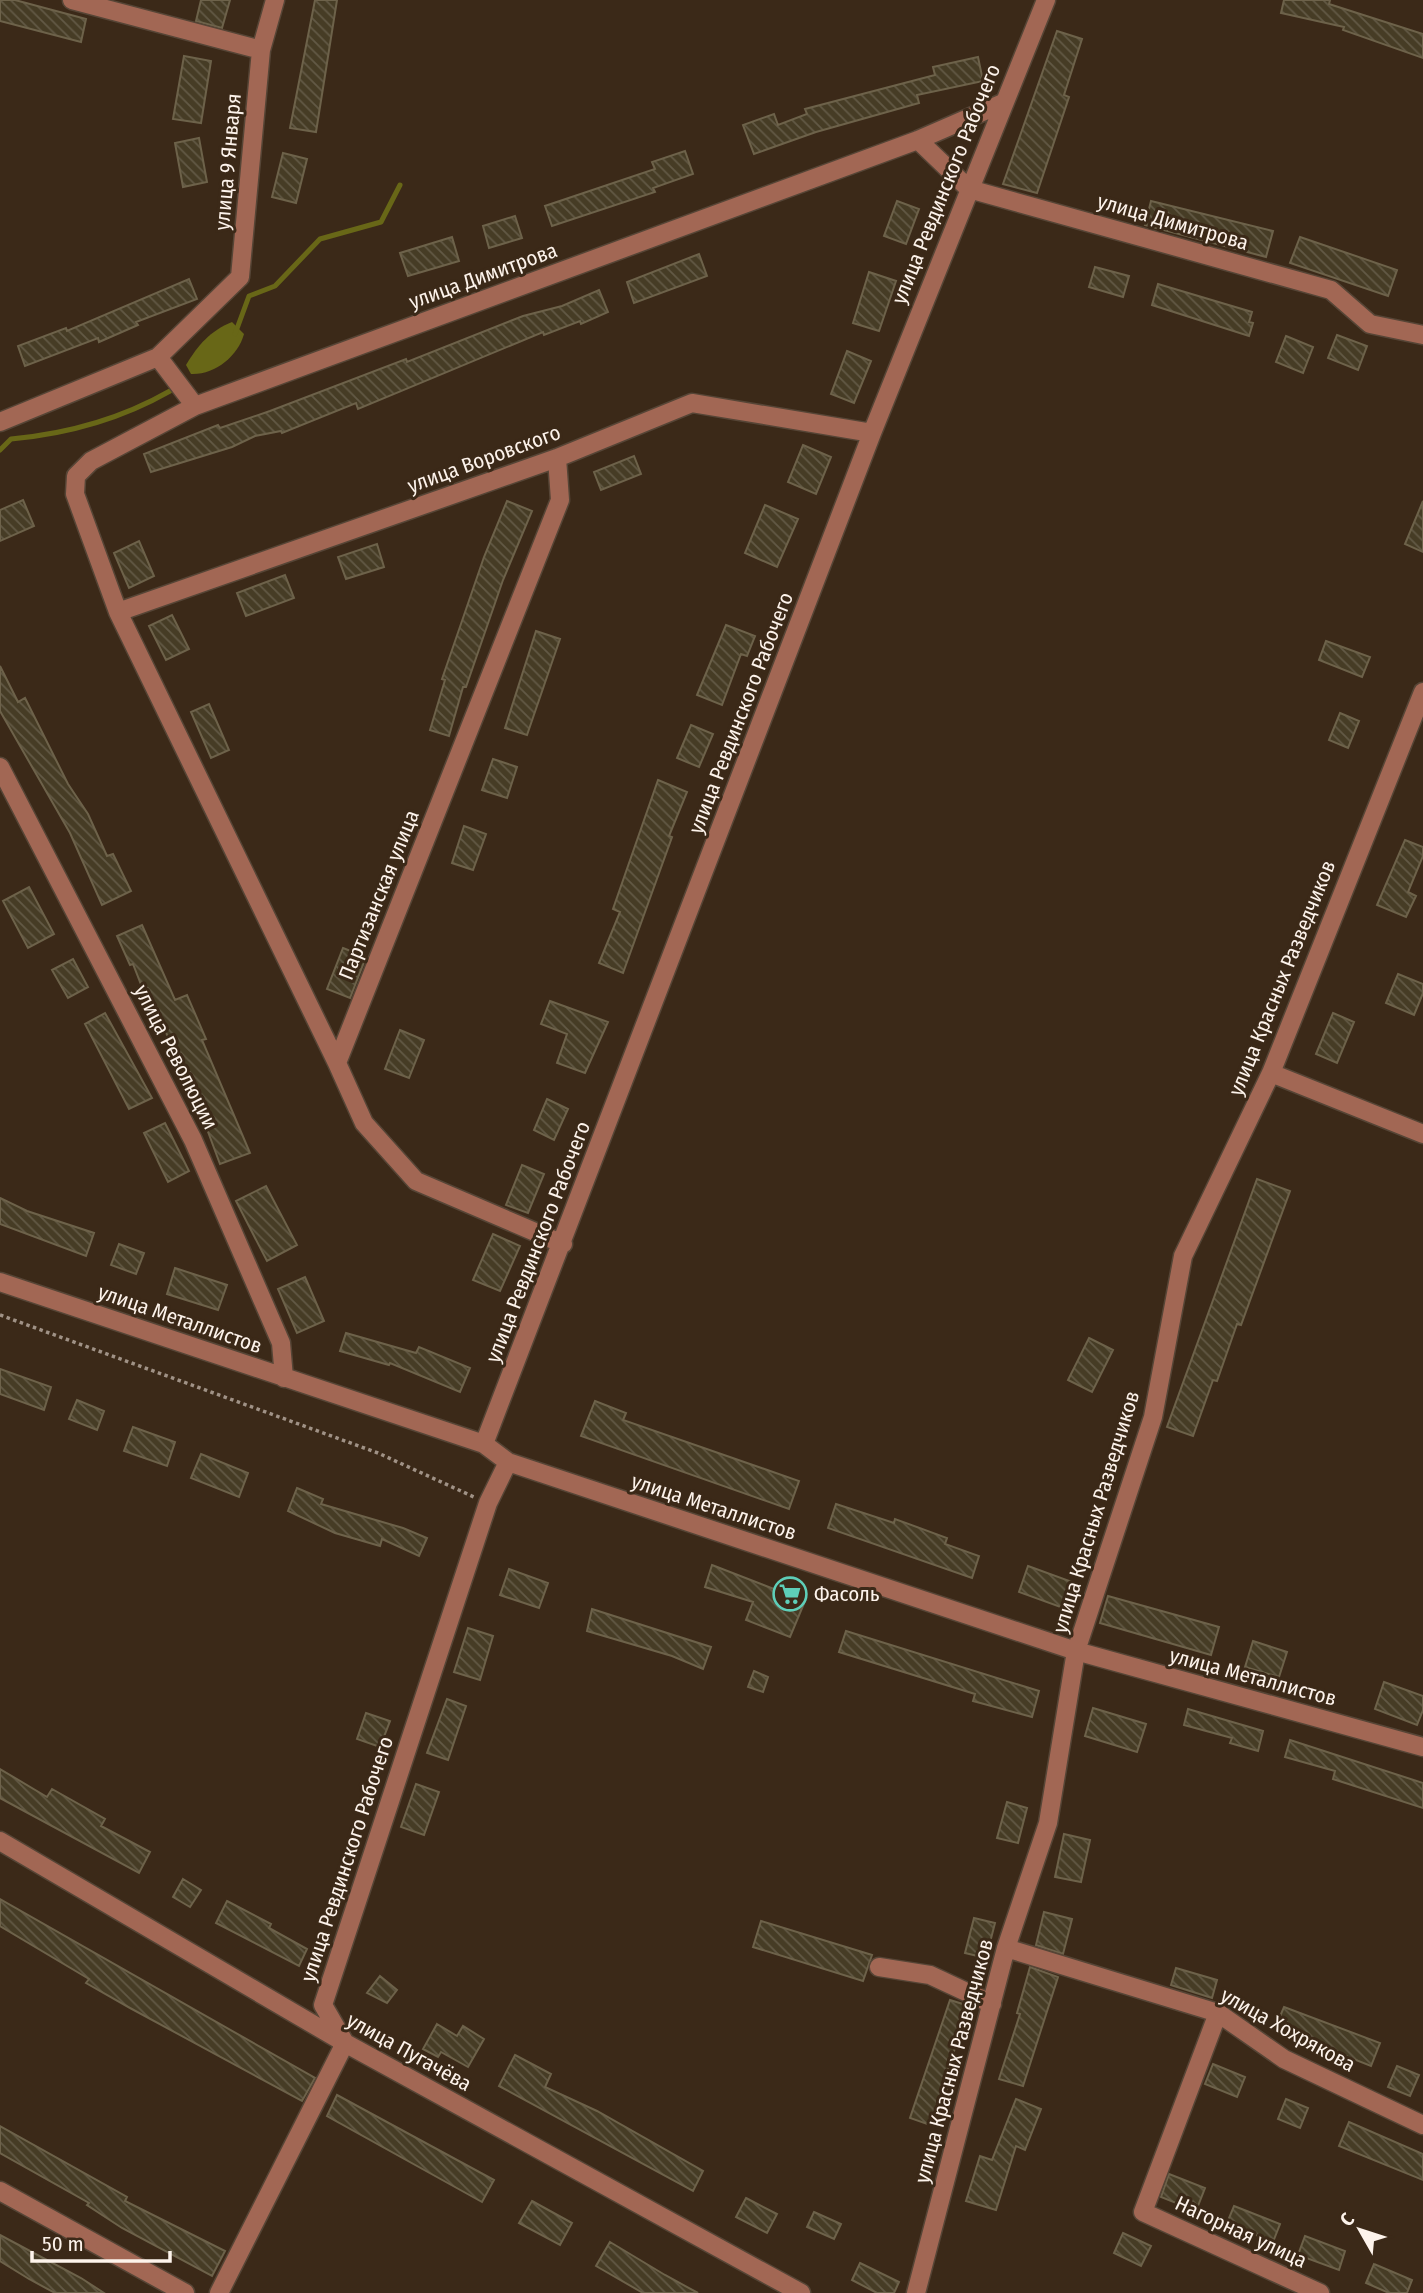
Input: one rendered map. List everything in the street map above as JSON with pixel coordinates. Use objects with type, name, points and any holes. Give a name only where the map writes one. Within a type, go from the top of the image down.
[{"type":"street","points":[[72,0],[261,50]]},
{"type":"street","name":"улица 9 Января","points":[[158,357],[240,277],[261,50],[275,0]]},
{"type":"street","name":"улица Ревдинского Рабочего","points":[[484,1444],[872,433],[1046,0]]},
{"type":"street","name":"улица Димитрова","points":[[118,612],[75,494],[76,476],[91,461],[195,406],[918,140],[1003,103]]},
{"type":"street","name":"улица Димитрова","points":[[918,140],[969,189],[1331,290],[1370,324],[1423,335]]},
{"type":"street","points":[[0,422],[158,357],[195,406]]},
{"type":"street","name":"улица Воровского","points":[[118,612],[557,458],[692,403],[872,433]]},
{"type":"street","name":"Партизанская улица","points":[[337,1063],[560,500],[557,458]]},
{"type":"street","points":[[118,612],[364,1123],[416,1181],[563,1244]]},
{"type":"street","name":"улица Красных Разведчиков","points":[[916,2293],[1006,1948],[1048,1823],[1076,1651],[1153,1417],[1183,1256],[1270,1073],[1423,692]]},
{"type":"street","name":"улица Революции","points":[[0,767],[193,1140],[281,1343],[284,1378]]},
{"type":"street","points":[[1270,1073],[1423,1134]]},
{"type":"street","name":"улица Металлистов","points":[[0,1282],[484,1444],[508,1462],[1076,1651],[1423,1747]]},
{"type":"street","name":"улица Ревдинского Рабочего","points":[[345,2043],[323,2005],[488,1503],[508,1462]]},
{"type":"street","name":"улица Пугачёва","points":[[0,1841],[345,2043],[802,2293]]},
{"type":"street","name":"улица Хохрякова","points":[[1006,1948],[1218,2013],[1284,2059],[1423,2125]]},
{"type":"street","points":[[879,1967],[930,1975],[992,2004]]},
{"type":"street","name":"Нагорная улица","points":[[1218,2013],[1143,2212],[1320,2293]]},
{"type":"street","points":[[219,2293],[345,2043]]},
{"type":"street","points":[[0,2190],[185,2293]]},
{"type":"path","points":[[0,1315],[378,1453],[488,1503]]},
{"type":"shaded area","points":[[232,322],[244,334],[237,350],[217,368],[191,374],[186,365],[195,351],[211,334]]},
{"type":"building","points":[[0,0],[15,0],[86,19],[81,42],[0,21]]},
{"type":"building","points":[[201,0],[230,0],[222,28],[196,21]]},
{"type":"building","points":[[315,0],[337,0],[316,132],[290,128]]},
{"type":"building","points":[[1284,0],[1330,0],[1329,4],[1423,34],[1423,58],[1343,30],[1344,27],[1281,13]]},
{"type":"building","points":[[1057,31],[1082,39],[1064,95],[1069,97],[1037,193],[1003,184]]},
{"type":"building","points":[[184,56],[211,61],[201,123],[173,119]]},
{"type":"building","points":[[978,57],[983,81],[917,95],[919,103],[816,132],[754,154],[743,125],[774,114],[778,125],[807,114],[805,109],[935,75],[933,67]]},
{"type":"building","points":[[199,138],[207,182],[183,187],[175,143]]},
{"type":"building","points":[[685,151],[693,174],[653,188],[655,192],[552,226],[545,206],[655,169],[652,162]]},
{"type":"building","points":[[283,153],[307,159],[296,203],[272,197]]},
{"type":"building","points":[[897,201],[919,209],[906,244],[884,236]]},
{"type":"building","points":[[1151,201],[1273,231],[1266,257],[1145,225]]},
{"type":"building","points":[[515,216],[522,238],[489,248],[483,226]]},
{"type":"building","points":[[452,237],[459,261],[408,276],[400,253]]},
{"type":"building","points":[[1300,237],[1397,270],[1388,296],[1290,263]]},
{"type":"building","points":[[699,254],[707,276],[634,303],[627,282]]},
{"type":"building","points":[[1095,267],[1129,276],[1123,297],[1089,287]]},
{"type":"building","points":[[869,272],[896,281],[879,331],[853,323]]},
{"type":"building","points":[[189,279],[197,299],[136,322],[138,325],[99,342],[98,338],[25,366],[18,346],[66,328],[67,331]]},
{"type":"building","points":[[1158,284],[1252,312],[1249,322],[1253,323],[1249,336],[1152,305]]},
{"type":"building","points":[[599,290],[608,312],[581,324],[580,321],[544,335],[543,332],[358,409],[356,403],[282,433],[255,436],[232,447],[151,472],[144,454],[218,425],[220,428],[270,411],[406,359],[407,362],[523,316],[562,306]]},
{"type":"building","points":[[1337,335],[1367,346],[1358,370],[1328,358]]},
{"type":"building","points":[[1286,336],[1313,347],[1303,373],[1276,362]]},
{"type":"building","points":[[847,351],[871,361],[854,403],[831,394]]},
{"type":"building","points":[[803,445],[831,457],[816,494],[788,482]]},
{"type":"building","points":[[634,456],[641,474],[601,490],[594,472]]},
{"type":"building","points":[[23,500],[34,526],[0,541],[0,510]]},
{"type":"building","points":[[507,501],[532,511],[503,580],[466,687],[463,687],[449,736],[430,730],[445,680],[442,679],[484,557]]},
{"type":"building","points":[[1423,501],[1423,552],[1405,544]]},
{"type":"building","points":[[765,505],[798,519],[777,567],[745,553]]},
{"type":"building","points":[[139,541],[154,576],[129,588],[114,553]]},
{"type":"building","points":[[377,544],[384,567],[346,579],[338,557]]},
{"type":"building","points":[[285,575],[294,598],[246,616],[237,593]]},
{"type":"building","points":[[172,615],[189,649],[166,660],[149,626]]},
{"type":"building","points":[[726,625],[755,636],[747,656],[741,654],[722,705],[697,695]]},
{"type":"building","points":[[536,631],[560,639],[527,735],[505,728]]},
{"type":"building","points":[[1326,641],[1370,657],[1362,677],[1319,660]]},
{"type":"building","points":[[0,666],[18,702],[25,698],[68,784],[88,814],[107,856],[113,854],[131,891],[102,905],[70,833],[0,711]]},
{"type":"building","points":[[209,704],[229,750],[211,758],[191,712]]},
{"type":"building","points":[[1340,713],[1359,721],[1348,748],[1329,740]]},
{"type":"building","points":[[691,725],[713,734],[699,767],[677,758]]},
{"type":"building","points":[[493,759],[517,767],[507,798],[482,790]]},
{"type":"building","points":[[658,780],[687,792],[669,836],[672,837],[623,973],[599,963],[620,912],[613,909]]},
{"type":"building","points":[[464,826],[486,834],[473,870],[452,863]]},
{"type":"building","points":[[1405,840],[1423,847],[1423,856],[1408,892],[1416,896],[1406,917],[1377,905]]},
{"type":"building","points":[[29,887],[54,934],[28,948],[3,901]]},
{"type":"building","points":[[142,925],[175,1000],[187,995],[206,1039],[202,1040],[250,1153],[220,1164],[204,1121],[207,1119],[178,1051],[174,1052],[152,998],[147,1000],[133,964],[130,965],[117,936]]},
{"type":"building","points":[[343,948],[366,957],[350,998],[327,989]]},
{"type":"building","points":[[73,959],[88,987],[68,998],[52,970]]},
{"type":"building","points":[[1398,974],[1423,984],[1423,993],[1414,1015],[1386,1003]]},
{"type":"building","points":[[550,1001],[608,1022],[585,1073],[557,1063],[567,1034],[541,1024]]},
{"type":"building","points":[[105,1013],[152,1098],[129,1109],[85,1024]]},
{"type":"building","points":[[1333,1013],[1354,1022],[1337,1063],[1316,1054]]},
{"type":"building","points":[[400,1030],[424,1040],[409,1078],[385,1069]]},
{"type":"building","points":[[547,1099],[568,1109],[554,1140],[534,1130]]},
{"type":"building","points":[[165,1123],[189,1171],[168,1182],[144,1133]]},
{"type":"building","points":[[522,1165],[544,1174],[528,1213],[506,1205]]},
{"type":"building","points":[[1257,1179],[1290,1191],[1241,1325],[1237,1324],[1217,1381],[1213,1380],[1193,1436],[1167,1427]]},
{"type":"building","points":[[266,1186],[297,1245],[267,1261],[236,1201]]},
{"type":"building","points":[[0,1198],[27,1211],[94,1233],[86,1256],[0,1224]]},
{"type":"building","points":[[493,1234],[520,1246],[500,1291],[473,1280]]},
{"type":"building","points":[[119,1244],[144,1253],[136,1274],[111,1265]]},
{"type":"building","points":[[175,1268],[227,1285],[218,1310],[167,1294]]},
{"type":"building","points":[[305,1277],[324,1321],[297,1333],[278,1289]]},
{"type":"building","points":[[346,1333],[416,1353],[419,1347],[470,1368],[460,1392],[390,1363],[389,1365],[340,1351]]},
{"type":"building","points":[[1089,1338],[1113,1350],[1092,1392],[1068,1380]]},
{"type":"building","points":[[0,1369],[51,1387],[44,1410],[0,1394]]},
{"type":"building","points":[[77,1400],[104,1411],[97,1430],[69,1419]]},
{"type":"building","points":[[595,1401],[626,1413],[623,1420],[799,1481],[789,1509],[581,1436]]},
{"type":"building","points":[[133,1427],[175,1442],[167,1466],[124,1451]]},
{"type":"building","points":[[201,1454],[248,1473],[239,1497],[191,1478]]},
{"type":"building","points":[[297,1488],[323,1499],[321,1504],[403,1528],[427,1538],[419,1556],[382,1539],[380,1546],[335,1533],[288,1511]]},
{"type":"building","points":[[836,1504],[894,1523],[895,1519],[947,1538],[945,1544],[979,1556],[972,1578],[828,1528]]},
{"type":"building","points":[[712,1565],[805,1601],[790,1637],[746,1620],[753,1602],[705,1587]]},
{"type":"building","points":[[1028,1566],[1075,1583],[1066,1609],[1019,1592]]},
{"type":"building","points":[[509,1569],[548,1583],[539,1608],[500,1595]]},
{"type":"building","points":[[1108,1596],[1219,1627],[1211,1655],[1100,1623]]},
{"type":"building","points":[[592,1609],[711,1647],[703,1669],[672,1656],[587,1631]]},
{"type":"building","points":[[468,1628],[493,1636],[480,1680],[454,1672]]},
{"type":"building","points":[[846,1631],[1039,1691],[1032,1717],[973,1701],[975,1694],[839,1652]]},
{"type":"building","points":[[1253,1641],[1287,1652],[1279,1677],[1245,1667]]},
{"type":"building","points":[[754,1671],[768,1677],[763,1692],[748,1687]]},
{"type":"building","points":[[1384,1682],[1423,1696],[1423,1710],[1417,1725],[1375,1709]]},
{"type":"building","points":[[447,1699],[466,1706],[448,1760],[427,1753]]},
{"type":"building","points":[[1093,1708],[1146,1724],[1137,1752],[1085,1736]]},
{"type":"building","points":[[1188,1709],[1263,1731],[1258,1751],[1230,1743],[1232,1738],[1184,1725]]},
{"type":"building","points":[[366,1713],[390,1721],[380,1747],[357,1739]]},
{"type":"building","points":[[1290,1740],[1423,1783],[1423,1808],[1333,1779],[1335,1771],[1285,1757]]},
{"type":"building","points":[[0,1769],[47,1797],[52,1789],[105,1819],[101,1826],[150,1852],[139,1873],[0,1798]]},
{"type":"building","points":[[416,1784],[439,1792],[424,1835],[401,1827]]},
{"type":"building","points":[[1007,1802],[1027,1808],[1018,1843],[997,1838]]},
{"type":"building","points":[[1064,1834],[1090,1840],[1081,1882],[1055,1877]]},
{"type":"building","points":[[183,1879],[201,1890],[190,1907],[173,1897]]},
{"type":"building","points":[[0,1899],[315,2078],[302,2101],[86,1983],[89,1979],[0,1926]]},
{"type":"building","points":[[227,1901],[271,1924],[269,1928],[307,1949],[299,1966],[216,1923]]},
{"type":"building","points":[[1044,1912],[1072,1919],[1063,1954],[1036,1945]]},
{"type":"building","points":[[974,1918],[995,1923],[986,1958],[965,1953]]},
{"type":"building","points":[[761,1921],[872,1955],[863,1981],[753,1947]]},
{"type":"building","points":[[1030,1967],[1058,1977],[1023,2086],[999,2079],[1020,2014],[1017,2013]]},
{"type":"building","points":[[1176,1968],[1217,1980],[1212,1998],[1171,1985]]},
{"type":"building","points":[[380,1976],[397,1990],[387,2003],[367,1993]]},
{"type":"building","points":[[950,2000],[969,2006],[945,2078],[950,2080],[933,2126],[910,2118]]},
{"type":"building","points":[[1284,2007],[1380,2043],[1371,2066],[1275,2028]]},
{"type":"building","points":[[437,2024],[457,2036],[463,2026],[484,2039],[468,2067],[441,2052],[438,2057],[423,2049]]},
{"type":"building","points":[[515,2055],[551,2074],[545,2087],[597,2111],[703,2171],[693,2191],[499,2086]]},
{"type":"building","points":[[1213,2064],[1245,2077],[1237,2097],[1205,2084]]},
{"type":"building","points":[[1397,2066],[1419,2075],[1410,2096],[1388,2087]]},
{"type":"building","points":[[337,2095],[494,2180],[482,2202],[327,2116]]},
{"type":"building","points":[[1016,2099],[1041,2109],[1025,2150],[1016,2146],[996,2210],[966,2201],[980,2156],[992,2160]]},
{"type":"building","points":[[1286,2099],[1308,2108],[1300,2128],[1278,2119]]},
{"type":"building","points":[[1349,2122],[1423,2154],[1423,2180],[1339,2146]]},
{"type":"building","points":[[0,2126],[127,2197],[125,2201],[225,2251],[212,2276],[122,2228],[87,2205],[89,2203],[0,2153]]},
{"type":"building","points":[[1169,2174],[1205,2188],[1196,2211],[1161,2197]]},
{"type":"building","points":[[746,2198],[777,2214],[767,2233],[736,2217]]},
{"type":"building","points":[[532,2201],[572,2223],[560,2245],[519,2223]]},
{"type":"building","points":[[1234,2206],[1280,2224],[1273,2242],[1227,2223]]},
{"type":"building","points":[[814,2212],[841,2224],[834,2239],[807,2227]]},
{"type":"building","points":[[1123,2233],[1151,2246],[1141,2266],[1114,2253]]},
{"type":"building","points":[[0,2235],[104,2293],[55,2293],[29,2279],[0,2261]]},
{"type":"building","points":[[1305,2236],[1345,2251],[1339,2270],[1298,2255]]},
{"type":"building","points":[[610,2242],[698,2293],[643,2293],[596,2266]]},
{"type":"building","points":[[860,2263],[899,2282],[894,2293],[877,2293],[852,2280]]},
{"type":"building","points":[[1374,2264],[1412,2280],[1407,2293],[1389,2293],[1366,2283]]},
{"type":"waterway","points":[[235,334],[249,296],[275,286],[320,239],[381,222],[400,185]]},
{"type":"waterway","points":[[0,450],[11,439],[93,424],[132,410],[170,391]]},
{"type":"place","name":"Фасоль","points":[[790,1594]]}]
